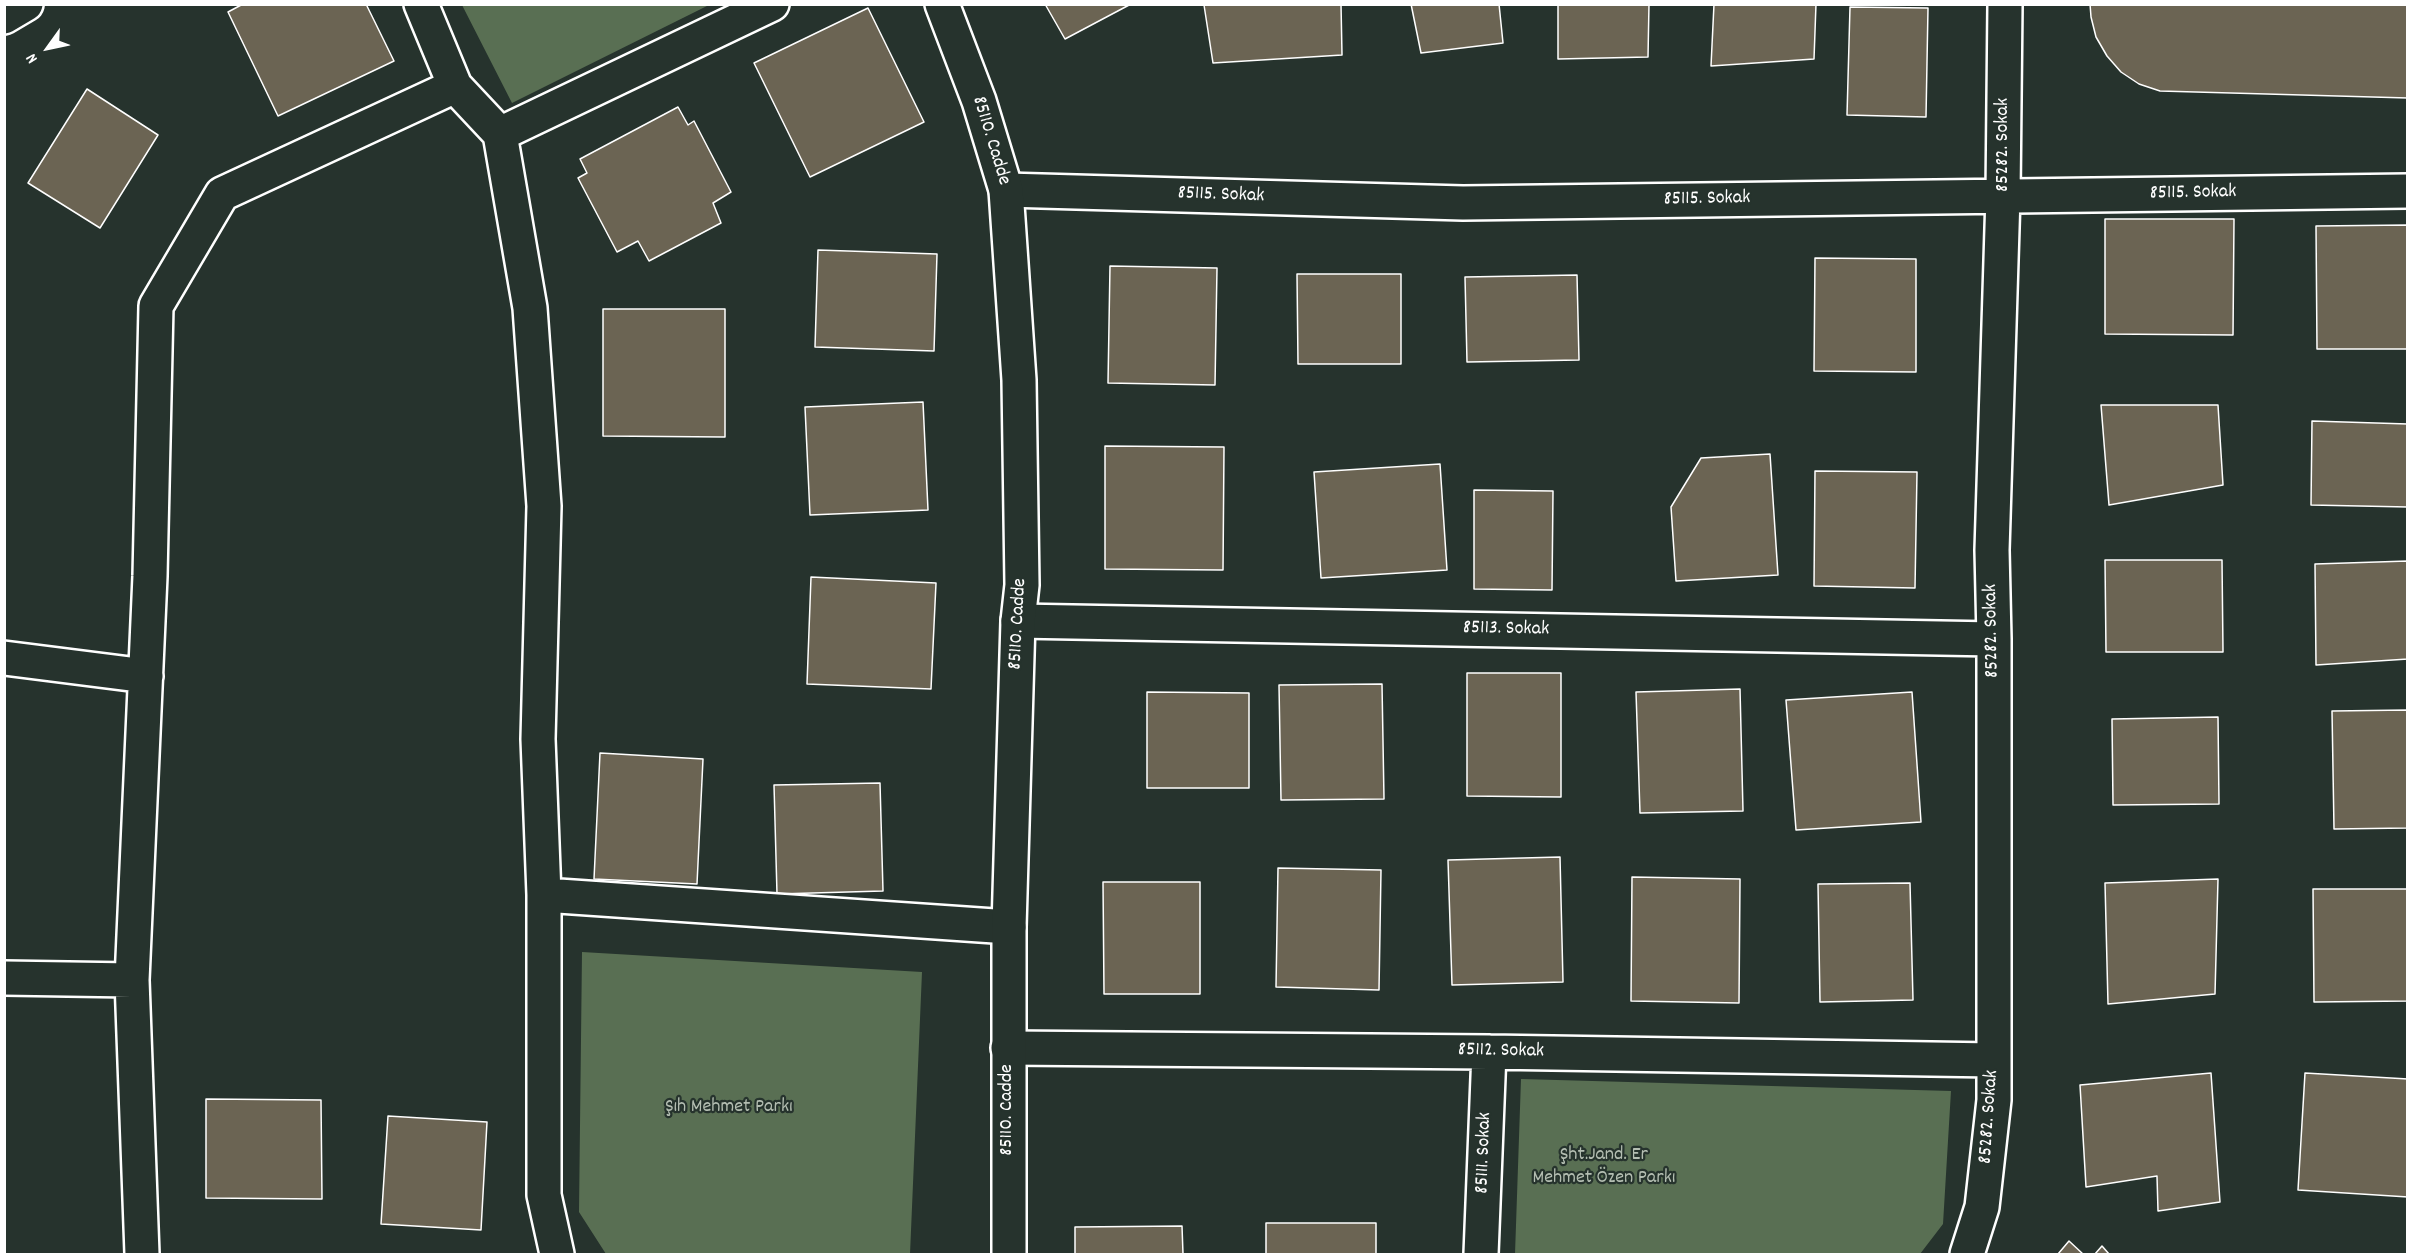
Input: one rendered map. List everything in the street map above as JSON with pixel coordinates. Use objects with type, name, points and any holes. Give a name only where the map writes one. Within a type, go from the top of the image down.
[{"type":"street","points":[[4,17],[26,4]]},
{"type":"street","points":[[421,4],[455,86],[500,134],[530,308],[544,506],[538,739],[544,895],[544,1195],[557,1254]]},
{"type":"street","points":[[500,134],[772,4]]},
{"type":"street","name":"85110. Cadde","points":[[942,4],[980,101],[1006,190],[1019,380],[1022,585],[1018,621],[1009,927],[1009,1254]]},
{"type":"street","name":"85282. Sokak","points":[[1967,1254],[1982,1207],[1994,1100],[1992,550],[2003,196],[2005,4]]},
{"type":"street","points":[[142,1254],[132,980],[146,676],[156,306],[222,194],[455,86]]},
{"type":"street","name":"85115. Sokak","points":[[1006,190],[1463,203],[2408,191]]},
{"type":"street","name":"85113. Sokak","points":[[1018,621],[1994,639]]},
{"type":"street","points":[[4,658],[146,676]]},
{"type":"street","points":[[544,895],[1009,927]]},
{"type":"street","points":[[4,978],[132,980]]},
{"type":"street","name":"85112. Sokak","points":[[1008,1048],[1489,1052],[1994,1060]]},
{"type":"street","name":"85111. Sokak","points":[[1481,1254],[1489,1052]]},
{"type":"green space","points":[[462,5],[709,5],[512,103]]},
{"type":"green space","name":"Şıh Mehmet Parkı","points":[[582,952],[922,972],[910,1254],[606,1254],[579,1212]]},
{"type":"green space","name":"Şht.Jand. Er Mehmet Özen Parkı","points":[[1521,1079],[1951,1091],[1943,1224],[1920,1254],[1515,1254]]},
{"type":"building","points":[[243,4],[366,4],[394,61],[278,116],[228,12]]},
{"type":"building","points":[[1045,4],[1131,4],[1065,39]]},
{"type":"building","points":[[1341,4],[1342,55],[1213,63],[1204,5]]},
{"type":"building","points":[[1411,4],[1499,4],[1503,43],[1421,53]]},
{"type":"building","points":[[1558,4],[1649,4],[1648,57],[1558,59]]},
{"type":"building","points":[[1714,4],[1816,4],[1814,59],[1711,66]]},
{"type":"building","points":[[2090,4],[2408,4],[2408,98],[2160,91],[2139,84],[2121,72],[2107,56],[2096,37]]},
{"type":"building","points":[[1850,7],[1928,8],[1926,117],[1847,115]]},
{"type":"building","points":[[868,8],[924,122],[810,177],[754,63]]},
{"type":"building","points":[[87,89],[158,135],[100,228],[28,183]]},
{"type":"building","points":[[678,107],[688,125],[694,121],[731,192],[713,203],[721,223],[649,261],[638,241],[617,252],[578,178],[587,173],[580,159]]},
{"type":"building","points":[[2105,219],[2234,219],[2233,335],[2105,334]]},
{"type":"building","points":[[2408,225],[2408,349],[2317,349],[2316,226]]},
{"type":"building","points":[[818,250],[937,254],[934,351],[815,347]]},
{"type":"building","points":[[1815,258],[1916,259],[1916,372],[1814,371]]},
{"type":"building","points":[[1110,266],[1217,268],[1215,385],[1108,383]]},
{"type":"building","points":[[1297,274],[1401,274],[1401,364],[1298,364]]},
{"type":"building","points":[[1577,275],[1579,360],[1467,362],[1465,277]]},
{"type":"building","points":[[603,309],[725,309],[725,437],[603,436]]},
{"type":"building","points":[[923,402],[928,510],[810,515],[805,407]]},
{"type":"building","points":[[2101,405],[2218,405],[2223,485],[2109,505]]},
{"type":"building","points":[[2312,421],[2408,424],[2408,507],[2311,505]]},
{"type":"building","points":[[1105,446],[1224,447],[1223,570],[1105,569]]},
{"type":"building","points":[[1770,454],[1778,575],[1676,581],[1671,507],[1701,458]]},
{"type":"building","points":[[1440,464],[1447,570],[1321,578],[1314,472]]},
{"type":"building","points":[[1815,471],[1917,472],[1915,588],[1814,586]]},
{"type":"building","points":[[1474,490],[1553,491],[1552,590],[1474,589]]},
{"type":"building","points":[[2105,560],[2222,560],[2223,652],[2106,652]]},
{"type":"building","points":[[2408,561],[2408,659],[2316,665],[2315,564]]},
{"type":"building","points":[[811,577],[936,583],[931,689],[807,684]]},
{"type":"building","points":[[1467,673],[1561,673],[1561,797],[1467,796]]},
{"type":"building","points":[[1382,684],[1384,799],[1281,800],[1279,685]]},
{"type":"building","points":[[1740,689],[1743,811],[1640,813],[1636,692]]},
{"type":"building","points":[[1147,692],[1249,693],[1249,788],[1147,788]]},
{"type":"building","points":[[1912,692],[1921,822],[1796,830],[1786,700]]},
{"type":"building","points":[[2408,710],[2408,828],[2334,829],[2332,711]]},
{"type":"building","points":[[2218,717],[2219,804],[2113,805],[2112,719]]},
{"type":"building","points":[[600,753],[703,759],[697,884],[594,879]]},
{"type":"building","points":[[880,783],[883,891],[777,894],[774,785]]},
{"type":"building","points":[[1560,857],[1563,982],[1452,985],[1448,860]]},
{"type":"building","points":[[1278,868],[1381,870],[1379,990],[1276,987]]},
{"type":"building","points":[[1632,877],[1740,879],[1739,1003],[1631,1001]]},
{"type":"building","points":[[2218,879],[2215,994],[2108,1004],[2105,883]]},
{"type":"building","points":[[1103,882],[1200,882],[1200,994],[1104,994]]},
{"type":"building","points":[[1910,883],[1913,1000],[1820,1002],[1818,884]]},
{"type":"building","points":[[2313,889],[2408,889],[2408,1001],[2314,1002]]},
{"type":"building","points":[[2211,1073],[2220,1202],[2158,1211],[2157,1176],[2086,1187],[2080,1085]]},
{"type":"building","points":[[2305,1073],[2408,1079],[2408,1197],[2298,1190]]},
{"type":"building","points":[[206,1099],[321,1100],[322,1199],[206,1198]]},
{"type":"building","points":[[388,1116],[487,1122],[481,1230],[381,1224]]},
{"type":"building","points":[[1266,1223],[1376,1223],[1376,1254],[1266,1254]]},
{"type":"building","points":[[1182,1226],[1183,1254],[1075,1254],[1075,1227]]},
{"type":"building","points":[[2069,1241],[2083,1254],[2058,1254]]},
{"type":"building","points":[[2102,1246],[2109,1254],[2095,1254]]}]
